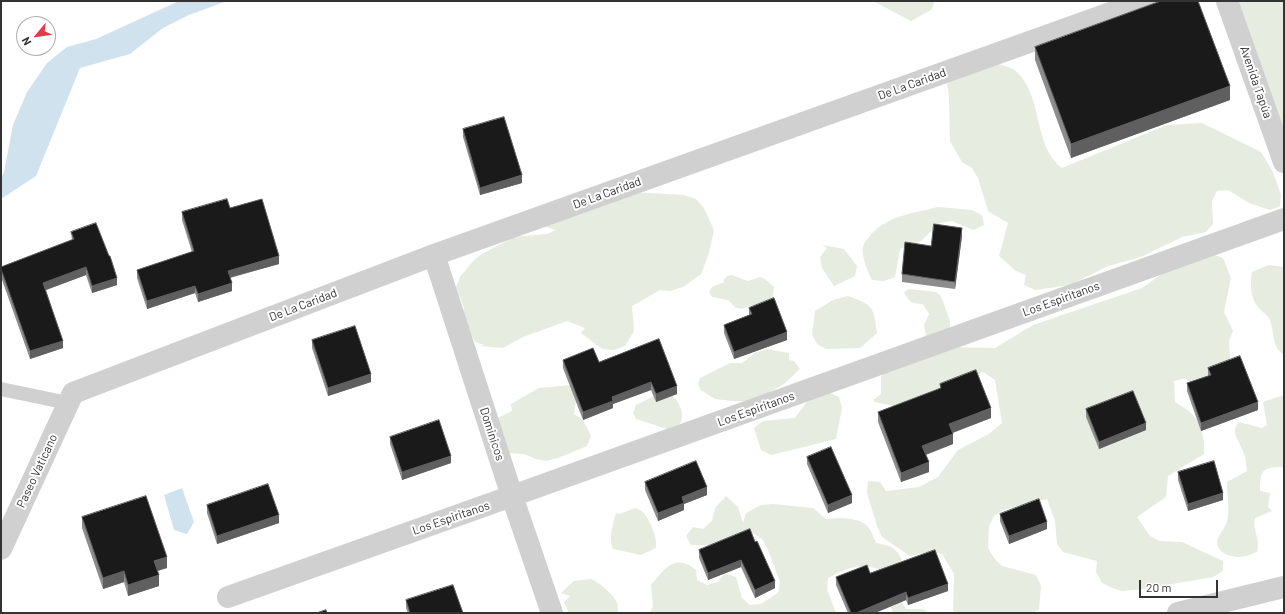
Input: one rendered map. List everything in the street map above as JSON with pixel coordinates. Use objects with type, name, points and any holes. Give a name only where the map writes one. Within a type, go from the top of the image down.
[{"type":"street","name":"De La Caridad","points":[[71,398],[434,255],[1144,1]]},
{"type":"street","name":"Avenida Tapúa","points":[[1227,1],[1284,162]]},
{"type":"street","name":"Los Espiritanos","points":[[228,597],[1284,220]]},
{"type":"street","name":"Dominicos","points":[[434,255],[512,496],[552,613]]},
{"type":"street","name":"Paseo Vaticano","points":[[1,549],[71,398]]},
{"type":"street","points":[[1178,613],[1284,586]]},
{"type":"lane","points":[[1,389],[71,398]]},
{"type":"shaded area","points":[[873,1],[935,1],[931,10],[911,21]]},
{"type":"shaded area","points":[[1227,1],[1284,1],[1284,174]]},
{"type":"shaded area","points":[[994,63],[1015,70],[1025,82],[1031,94],[1046,148],[1053,159],[1062,168],[1167,125],[1202,123],[1261,152],[1273,172],[1281,195],[1280,206],[1270,210],[1249,203],[1228,190],[1217,191],[1212,201],[1213,224],[1206,232],[1182,237],[1141,257],[1108,266],[1070,285],[1035,290],[1024,285],[1026,275],[1016,271],[999,256],[1008,223],[988,211],[978,178],[972,168],[962,162],[950,141],[949,96],[947,84],[952,75]]},
{"type":"shaded area","points":[[629,192],[684,195],[696,199],[704,208],[714,230],[709,253],[701,274],[683,287],[670,291],[660,290],[632,306],[634,331],[625,346],[614,350],[602,349],[581,333],[585,328],[567,321],[523,337],[503,348],[479,346],[485,345],[475,342],[462,319],[464,308],[456,287],[460,277],[474,260],[482,254],[514,237],[547,234],[556,230],[546,227],[557,214]]},
{"type":"shaded area","points":[[938,207],[972,210],[982,215],[984,225],[973,230],[952,221],[940,223],[921,241],[900,249],[895,277],[884,281],[872,280],[863,255],[863,246],[868,238],[883,224],[900,216]]},
{"type":"shaded area","points":[[822,245],[844,249],[857,266],[855,276],[834,286],[822,268],[820,257],[827,248]]},
{"type":"shaded area","points":[[1212,254],[1223,258],[1231,278],[1224,312],[1233,331],[1229,341],[1231,374],[1222,378],[1188,381],[1185,378],[1174,381],[1175,402],[1191,413],[1199,423],[1204,444],[1204,454],[1168,476],[1166,497],[1137,517],[1150,536],[1160,541],[1182,542],[1223,561],[1223,571],[1213,577],[1144,589],[1122,591],[1112,588],[1102,583],[1096,572],[1097,561],[1063,552],[1057,544],[1055,521],[1047,499],[1003,510],[994,516],[989,526],[988,548],[994,558],[1002,566],[1036,575],[1041,586],[1039,610],[1031,613],[958,613],[953,611],[954,574],[942,554],[932,551],[910,556],[882,537],[867,493],[868,481],[880,482],[886,491],[919,487],[938,477],[958,450],[989,434],[1002,423],[995,380],[983,372],[928,403],[895,406],[875,402],[873,400],[881,394],[881,377],[891,362],[952,347],[995,348],[1033,325],[1142,288],[1180,261]]},
{"type":"shaded area","points":[[1269,265],[1284,267],[1283,354],[1279,351],[1275,343],[1269,318],[1255,303],[1251,290],[1252,272]]},
{"type":"shaded area","points":[[732,275],[748,281],[760,277],[765,279],[774,287],[772,303],[763,308],[752,305],[742,309],[736,308],[728,300],[712,297],[709,292],[712,287],[725,282],[723,281],[727,276]]},
{"type":"shaded area","points":[[909,289],[936,292],[941,296],[950,321],[950,327],[947,331],[926,337],[924,325],[929,314],[923,304],[913,303],[909,300],[904,292]]},
{"type":"shaded area","points":[[848,296],[863,302],[871,308],[877,333],[860,348],[826,349],[817,344],[812,334],[815,311],[833,300]]},
{"type":"shaded area","points":[[767,349],[789,353],[789,360],[794,361],[800,369],[784,384],[754,401],[715,399],[701,390],[698,384],[700,378],[730,363],[742,363],[755,353]]},
{"type":"shaded area","points":[[571,385],[577,394],[574,414],[583,420],[591,436],[587,446],[558,458],[546,461],[524,454],[505,453],[491,421],[512,411],[511,404],[539,388]]},
{"type":"shaded area","points":[[670,393],[676,399],[682,411],[682,420],[680,424],[667,429],[636,419],[633,413],[636,405],[658,394]]},
{"type":"shaded area","points":[[830,393],[839,397],[842,408],[836,439],[771,455],[761,450],[754,428],[763,421],[795,418],[808,400]]},
{"type":"shaded area","points":[[1284,395],[1284,467],[1271,468],[1264,471],[1260,484],[1260,491],[1270,493],[1268,507],[1272,511],[1255,518],[1254,522],[1258,544],[1257,552],[1241,557],[1231,556],[1220,550],[1217,543],[1228,517],[1227,482],[1247,471],[1245,456],[1235,434],[1236,426],[1239,422],[1262,428],[1267,425],[1263,402]]},
{"type":"shaded area","points":[[726,496],[738,507],[743,523],[746,513],[761,505],[773,504],[813,508],[826,519],[837,518],[860,521],[870,530],[876,543],[892,547],[902,560],[890,570],[900,600],[906,609],[923,609],[929,613],[893,613],[878,569],[858,566],[846,569],[828,578],[827,589],[836,613],[650,613],[653,606],[651,585],[666,568],[676,563],[689,565],[696,570],[697,580],[707,585],[718,582],[725,573],[736,577],[742,598],[750,605],[761,604],[778,593],[780,582],[768,550],[762,539],[753,533],[724,545],[691,545],[686,536],[693,527],[703,529],[712,521],[715,508]]},
{"type":"shaded area","points":[[635,508],[646,515],[656,540],[656,548],[641,555],[613,549],[611,540],[616,513],[620,514]]},
{"type":"shaded area","points":[[591,579],[613,596],[617,603],[618,613],[569,613],[564,602],[570,596],[561,593],[574,581]]},
{"type":"water","points":[[179,1],[227,1],[189,15],[163,28],[130,54],[80,68],[36,176],[1,199],[1,178],[4,172],[13,125],[27,92],[47,63],[67,47],[96,39]]},
{"type":"water","points":[[182,488],[194,522],[187,534],[174,530],[164,495]]},
{"type":"building","points":[[1161,1],[1198,1],[1230,86],[1071,144],[1035,47]]},
{"type":"building","points":[[504,117],[522,175],[480,188],[463,129]]},
{"type":"building","points":[[227,199],[230,208],[262,199],[279,256],[228,271],[232,283],[198,294],[195,286],[147,301],[137,270],[194,251],[182,212]]},
{"type":"building","points":[[96,223],[110,256],[117,278],[92,286],[86,267],[43,283],[63,341],[30,351],[1,267],[74,239],[71,232]]},
{"type":"building","points":[[934,224],[962,228],[955,282],[902,274],[905,242],[931,246]]},
{"type":"building","points":[[774,298],[787,332],[734,352],[724,325],[752,314],[749,308]]},
{"type":"building","points":[[355,326],[371,374],[328,388],[312,340]]},
{"type":"building","points":[[659,339],[677,386],[656,394],[651,382],[612,397],[613,401],[583,412],[563,360],[593,348],[599,362]]},
{"type":"building","points":[[1240,356],[1258,402],[1201,423],[1187,383],[1211,375],[1208,368]]},
{"type":"building","points":[[976,370],[991,408],[949,424],[953,434],[922,446],[929,462],[901,473],[878,412],[941,388],[940,384]]},
{"type":"building","points":[[1133,391],[1146,423],[1099,442],[1086,409]]},
{"type":"building","points":[[439,420],[451,456],[402,472],[390,437]]},
{"type":"building","points":[[831,447],[852,495],[828,505],[807,457]]},
{"type":"building","points":[[696,461],[707,487],[682,497],[684,503],[658,513],[645,482]]},
{"type":"building","points":[[1214,461],[1223,493],[1188,504],[1178,472]]},
{"type":"building","points":[[268,484],[279,515],[217,536],[207,505]]},
{"type":"building","points":[[146,496],[167,557],[154,561],[159,575],[128,585],[124,571],[103,578],[82,517]]},
{"type":"building","points":[[1039,499],[1047,522],[1009,536],[1000,514]]},
{"type":"building","points":[[750,529],[775,581],[755,590],[741,560],[708,573],[699,550]]},
{"type":"building","points":[[935,550],[948,584],[908,598],[906,592],[856,613],[851,613],[836,577],[867,565],[870,573]]},
{"type":"building","points":[[453,585],[463,613],[410,613],[406,600]]},
{"type":"building","points":[[326,610],[327,613],[317,613]]}]
